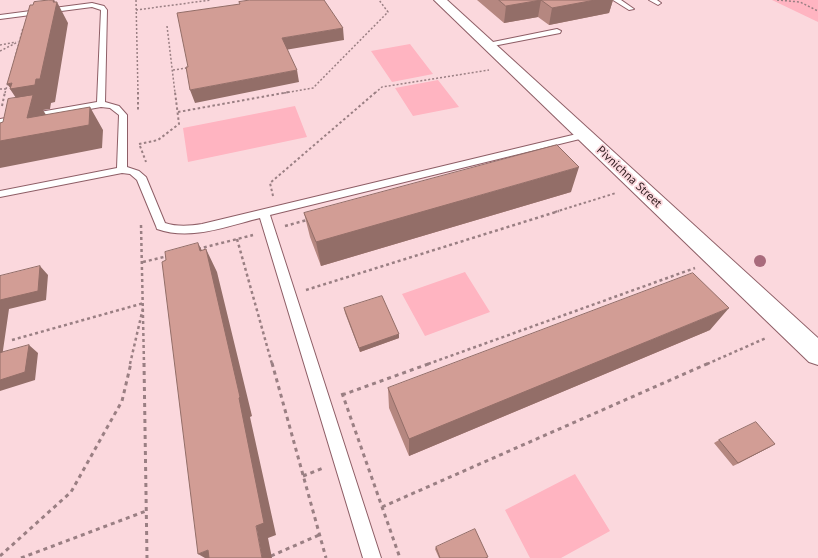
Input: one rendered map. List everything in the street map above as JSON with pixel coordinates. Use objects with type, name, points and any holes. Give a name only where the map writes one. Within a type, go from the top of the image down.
[{"type":"street","name":"Pivnichna Street","points":[[440,0],[818,354]]},
{"type":"lane","points":[[616,0],[631,9]]},
{"type":"lane","points":[[0,17],[92,5],[102,7],[104,10],[101,104]]},
{"type":"lane","points":[[488,45],[557,30]]},
{"type":"lane","points":[[0,122],[101,104],[113,106],[123,115],[122,170]]},
{"type":"lane","points":[[0,194],[122,170],[138,174],[142,179],[162,226],[172,230],[185,230],[264,213],[585,135]]},
{"type":"lane","points":[[264,213],[372,558]]},
{"type":"path","points":[[136,0],[138,115]]},
{"type":"path","points":[[136,10],[211,0]]},
{"type":"path","points":[[178,112],[313,88],[388,12],[379,0]]},
{"type":"path","points":[[777,0],[800,2]]},
{"type":"path","points":[[798,0],[818,11]]},
{"type":"path","points":[[14,62],[26,14]]},
{"type":"path","points":[[139,144],[158,140],[179,124],[167,26]]},
{"type":"path","points":[[0,45],[19,42]]},
{"type":"path","points":[[0,51],[19,42]]},
{"type":"path","points":[[173,70],[188,68]]},
{"type":"path","points":[[273,196],[270,183],[382,87],[493,69]]},
{"type":"path","points":[[2,108],[10,76]]},
{"type":"path","points":[[0,89],[7,89]]},
{"type":"path","points":[[138,174],[147,164],[139,144],[139,137]]},
{"type":"path","points":[[290,295],[619,192]]},
{"type":"path","points":[[232,220],[326,558]]},
{"type":"path","points":[[140,221],[144,303],[147,558]]},
{"type":"path","points":[[323,402],[695,268]]},
{"type":"path","points":[[12,340],[144,303]]},
{"type":"path","points":[[0,556],[72,492],[122,401],[144,303]]},
{"type":"path","points":[[400,558],[382,508],[766,338]]},
{"type":"path","points":[[21,558],[146,511]]},
{"type":"path","points":[[272,556],[319,535]]},
{"type":"shaded area","points":[[772,0],[818,0],[818,22]]},
{"type":"shaded area","points":[[410,44],[433,74],[392,82],[371,51]]},
{"type":"shaded area","points":[[438,80],[459,107],[413,116],[395,88]]},
{"type":"shaded area","points":[[295,106],[307,137],[188,162],[183,128]]},
{"type":"shaded area","points":[[465,272],[490,312],[425,336],[402,294]]},
{"type":"shaded area","points":[[575,474],[610,531],[561,558],[530,558],[505,510]]},
{"type":"building","points":[[54,0],[53,2],[57,2],[40,79],[36,79],[35,85],[10,89],[12,83],[7,84],[30,5],[33,5],[34,2]]},
{"type":"building","points":[[250,0],[324,0],[343,28],[282,38],[297,70],[190,90],[186,67],[188,67],[177,13],[240,4],[239,2]]},
{"type":"building","points":[[499,0],[541,0],[506,6]]},
{"type":"building","points":[[541,0],[595,0],[552,8]]},
{"type":"building","points":[[33,95],[27,118],[90,107],[89,125],[0,141],[0,123],[3,122],[8,99]]},
{"type":"building","points":[[557,145],[579,167],[316,242],[304,213]]},
{"type":"building","points":[[198,243],[200,251],[206,249],[240,397],[264,523],[256,526],[262,558],[209,558],[208,550],[198,554],[162,262],[166,260],[165,252]]},
{"type":"building","points":[[40,266],[38,291],[0,300],[0,276]]},
{"type":"building","points":[[693,273],[729,308],[409,439],[388,388]]},
{"type":"building","points":[[382,296],[399,334],[359,348],[344,308]]},
{"type":"building","points":[[29,345],[25,372],[0,380],[0,353]]},
{"type":"building","points":[[756,422],[775,444],[738,463],[719,440]]},
{"type":"building","points":[[475,529],[488,557],[440,558],[436,547]]}]
